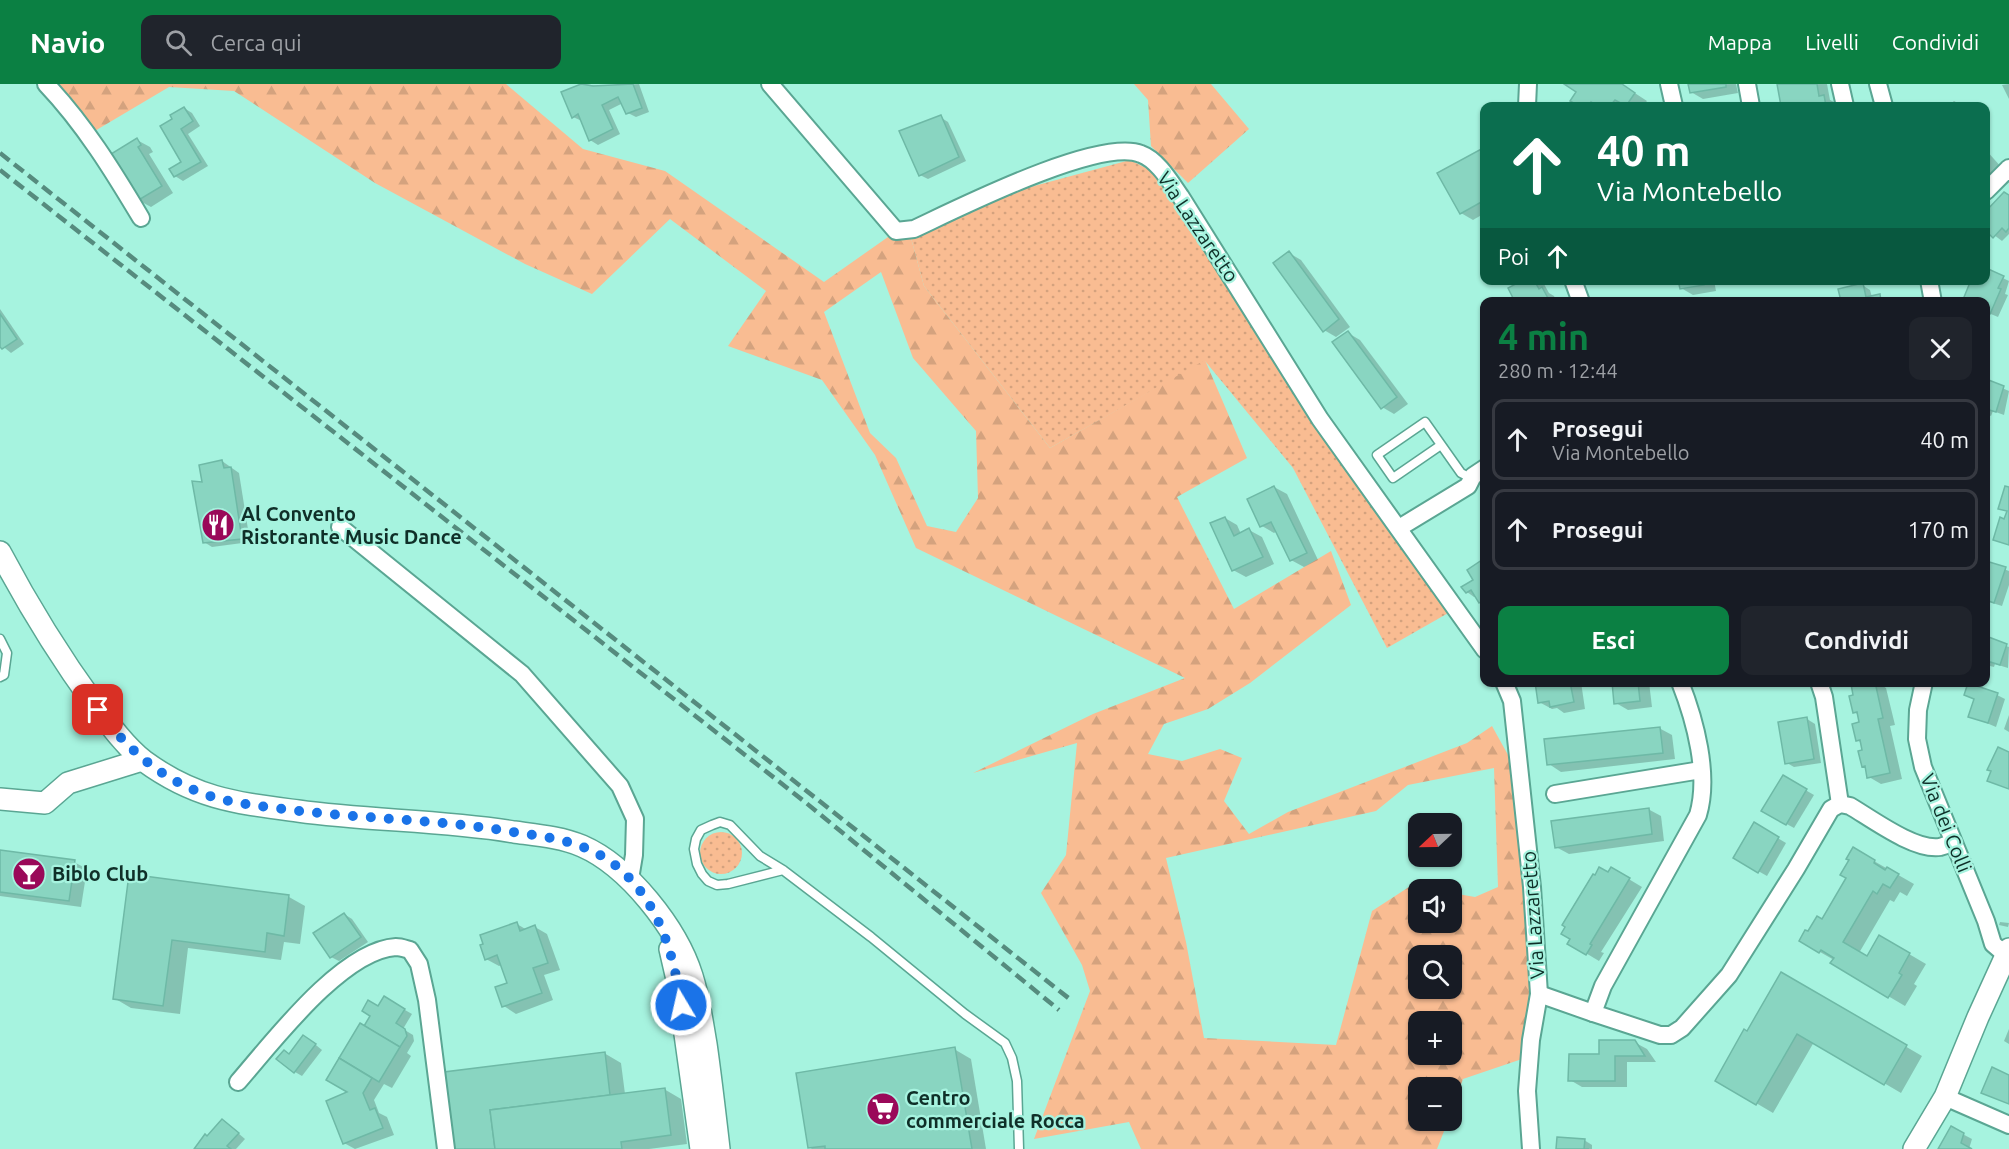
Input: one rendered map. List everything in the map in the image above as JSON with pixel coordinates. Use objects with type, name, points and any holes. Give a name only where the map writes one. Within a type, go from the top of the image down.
[{"type":"street","points":[[46,84],[60,98],[107,160],[141,218]]},
{"type":"street","name":"Via Lazzaretto","points":[[770,84],[896,231],[914,229],[1063,164],[1103,153],[1128,151],[1142,154],[1156,165],[1181,197],[1320,418],[1480,643]]},
{"type":"street","points":[[1527,102],[1528,84]]},
{"type":"street","points":[[1669,84],[1673,102]]},
{"type":"street","points":[[1747,84],[1750,102]]},
{"type":"street","points":[[1840,84],[1844,102]]},
{"type":"street","points":[[1878,84],[1883,102]]},
{"type":"street","points":[[1990,187],[2009,168]]},
{"type":"street","points":[[1399,528],[1468,486],[1479,472]]},
{"type":"street","points":[[340,527],[522,674],[620,786],[635,819],[634,855],[630,879]]},
{"type":"street","points":[[0,552],[73,676],[111,727],[142,760],[197,792],[227,801],[319,814],[482,826],[550,837],[581,845],[614,864],[649,902],[676,941],[692,974],[703,1027],[719,1149]]},
{"type":"street","name":"Via Lazzaretto","points":[[1506,687],[1512,701],[1532,887],[1539,994],[1531,1040],[1527,1091],[1531,1149]]},
{"type":"street","points":[[1593,1013],[1612,967],[1698,815],[1703,791],[1701,770],[1692,712],[1682,687]]},
{"type":"street","points":[[1821,687],[1840,804]]},
{"type":"street","name":"Via dei Colli","points":[[1923,687],[1918,710],[1917,739],[1923,767],[1986,921],[1993,944],[2008,952]]},
{"type":"street","points":[[0,799],[45,803],[68,783],[142,760]]},
{"type":"street","points":[[1555,794],[1701,770]]},
{"type":"street","points":[[1539,994],[1660,1035],[1671,1035],[1682,1028],[1729,975],[1831,809],[1840,804],[1850,806],[1905,838],[1927,847],[1940,847],[1953,842]]},
{"type":"street","points":[[649,902],[671,951],[678,984],[701,1149]]},
{"type":"street","points":[[238,1082],[321,990],[348,966],[371,955],[397,947],[410,950],[419,964],[427,1000],[446,1149]]},
{"type":"street","points":[[1914,1149],[1945,1097],[2008,952]]},
{"type":"street","points":[[1945,1097],[2009,1125]]},
{"type":"lane","points":[[1441,445],[1393,478],[1377,455],[1425,422],[1461,472],[1467,477],[1479,472]]},
{"type":"lane","points":[[0,639],[7,653],[4,675],[0,677]]},
{"type":"lane","points":[[783,870],[717,885],[708,881],[697,864],[694,849],[696,838],[701,830],[712,825],[720,822],[730,825],[760,856],[783,870],[1005,1044],[1012,1058],[1017,1081],[1020,1149]]},
{"type":"green space","points":[[44,84],[506,84],[583,149],[665,171],[824,282],[888,237],[911,238],[924,286],[1050,448],[1205,360],[1247,458],[1177,497],[1234,609],[1331,551],[1351,605],[1250,683],[1208,709],[1164,724],[1148,754],[1182,761],[1220,749],[1242,758],[1224,801],[1249,834],[1288,812],[1467,743],[1492,726],[1513,764],[1530,983],[1522,1059],[1463,1079],[1462,1082],[1462,1077],[1408,1077],[1408,1131],[1444,1131],[1437,1149],[1141,1149],[1129,1122],[1034,1139],[1090,991],[1082,965],[1041,893],[1066,855],[1077,743],[973,773],[1093,714],[1185,678],[916,548],[875,455],[822,380],[728,346],[766,291],[670,219],[592,294],[525,264],[375,183],[234,91],[169,87],[88,135]],"holes":[[[881,272],[913,358],[976,431],[978,498],[956,532],[927,526],[896,458],[870,433],[824,312]],[[1494,768],[1498,887],[1475,897],[1462,895],[1462,933],[1408,933],[1408,888],[1372,911],[1336,1045],[1204,1038],[1186,942],[1166,858],[1376,811],[1408,785]]]},
{"type":"green space","points":[[1134,84],[1211,84],[1249,129],[1188,183],[1151,146],[1148,100]]},
{"type":"green space","points":[[1130,160],[1150,170],[1181,197],[1450,612],[1387,648],[1293,468],[1205,361],[1050,448],[924,286],[911,238],[1023,189]]},
{"type":"green space","points":[[721,832],[736,838],[742,853],[736,868],[721,874],[706,868],[700,853],[706,838]]},
{"type":"building","points":[[581,84],[593,86],[633,84],[642,108],[626,114],[618,97],[602,105],[613,129],[589,141],[578,114],[572,118],[561,92]]},
{"type":"building","points":[[1564,84],[1622,84],[1635,93],[1629,102],[1615,100],[1613,102],[1572,102],[1570,101],[1576,92]]},
{"type":"building","points":[[1688,84],[1726,84],[1726,87],[1690,93]]},
{"type":"building","points":[[1777,84],[1817,84],[1819,96],[1824,95],[1825,102],[1780,102]]},
{"type":"building","points":[[184,107],[193,121],[181,129],[201,162],[174,177],[169,169],[181,162],[160,126],[172,119],[170,115]]},
{"type":"building","points":[[941,115],[959,157],[919,176],[899,131]]},
{"type":"building","points":[[137,138],[141,145],[138,147],[162,186],[137,201],[111,154]]},
{"type":"building","points":[[1480,150],[1480,203],[1460,214],[1437,173]]},
{"type":"building","points":[[2004,192],[2009,195],[2009,228],[2006,232],[2002,228],[1993,238],[1990,235],[1990,207]]},
{"type":"building","points":[[1289,251],[1339,319],[1323,332],[1273,263]]},
{"type":"building","points":[[1990,270],[2004,276],[1990,314],[1990,297],[1964,297],[1969,285],[1990,285]]},
{"type":"building","points":[[1514,285],[1537,285],[1539,289],[1542,287],[1547,297],[1512,297],[1508,288]]},
{"type":"building","points":[[1679,285],[1704,285],[1680,289]]},
{"type":"building","points":[[1863,285],[1866,297],[1840,297],[1838,289]]},
{"type":"building","points":[[0,314],[17,339],[2,349],[0,347]]},
{"type":"building","points":[[1348,331],[1397,397],[1381,409],[1332,342]]},
{"type":"building","points":[[1990,381],[2004,386],[1996,412],[1990,410]]},
{"type":"building","points":[[222,460],[224,468],[231,467],[242,539],[203,543],[192,481],[202,482],[199,465]]},
{"type":"building","points":[[1274,486],[1307,553],[1290,561],[1271,522],[1260,527],[1247,499]]},
{"type":"building","points":[[2005,486],[2009,487],[2009,545],[1993,540],[2000,517],[2004,519],[2007,511],[1998,509]]},
{"type":"building","points":[[1225,517],[1234,536],[1249,528],[1263,557],[1232,571],[1210,523]]},
{"type":"building","points":[[1480,561],[1479,603],[1471,590],[1466,593],[1461,587],[1473,580],[1467,570]]},
{"type":"building","points":[[1990,562],[2006,567],[1994,603],[1990,602]]},
{"type":"building","points":[[1990,638],[2007,644],[2000,665],[1990,662]]},
{"type":"building","points":[[1536,687],[1571,687],[1574,702],[1550,707],[1549,701],[1538,703]]},
{"type":"building","points":[[1612,687],[1639,687],[1640,701],[1614,704]]},
{"type":"building","points":[[1852,687],[1876,687],[1883,718],[1878,719],[1890,773],[1867,778],[1865,766],[1862,767],[1858,751],[1862,750],[1860,740],[1856,741],[1852,724],[1859,722],[1857,712],[1853,713],[1849,696],[1853,695]]},
{"type":"building","points":[[1967,687],[1980,687],[1998,693],[1988,723],[1968,717],[1974,699],[1964,695]]},
{"type":"building","points":[[1807,717],[1814,759],[1785,764],[1778,722]]},
{"type":"building","points":[[1660,727],[1663,753],[1547,765],[1544,739]]},
{"type":"building","points":[[1998,747],[2009,752],[2009,789],[1987,781],[1991,771],[1987,770]]},
{"type":"building","points":[[1783,775],[1807,789],[1786,825],[1761,811]]},
{"type":"building","points":[[1649,808],[1652,834],[1555,848],[1551,821]]},
{"type":"building","points":[[1754,822],[1779,837],[1758,873],[1733,858]]},
{"type":"building","points":[[1853,847],[1875,860],[1874,863],[1885,870],[1887,867],[1899,874],[1890,888],[1883,884],[1877,894],[1873,891],[1843,942],[1867,956],[1879,935],[1910,953],[1899,973],[1902,975],[1888,998],[1830,963],[1834,958],[1821,950],[1819,953],[1799,941],[1817,916],[1822,919],[1846,878],[1840,875],[1849,860],[1846,859]]},
{"type":"building","points":[[0,850],[75,860],[69,901],[0,892]]},
{"type":"building","points":[[1599,867],[1608,872],[1611,867],[1630,878],[1590,944],[1592,945],[1586,955],[1567,944],[1570,939],[1561,934],[1565,927],[1562,925]]},
{"type":"building","points":[[129,874],[289,895],[284,936],[267,933],[265,952],[172,940],[163,1006],[113,999]]},
{"type":"building","points":[[344,913],[361,937],[330,958],[313,933]]},
{"type":"building","points":[[517,922],[520,931],[535,925],[548,963],[533,968],[542,993],[502,1007],[495,987],[507,983],[497,955],[485,960],[480,945],[483,944],[480,935]]},
{"type":"building","points":[[1781,972],[1907,1045],[1884,1085],[1797,1034],[1756,1105],[1715,1081],[1744,1029],[1747,1031]]},
{"type":"building","points":[[384,996],[405,1009],[396,1023],[405,1029],[407,1036],[400,1047],[364,1026],[370,1016],[362,1011],[368,1000],[378,1006]]},
{"type":"building","points":[[360,1023],[400,1047],[379,1082],[339,1058]]},
{"type":"building","points":[[303,1035],[316,1044],[294,1073],[276,1059],[284,1050],[289,1054]]},
{"type":"building","points":[[1599,1040],[1635,1040],[1645,1056],[1615,1056],[1615,1081],[1568,1081],[1569,1054],[1599,1054]]},
{"type":"building","name":"Centro commerciale Rocca","points":[[955,1047],[972,1149],[825,1149],[825,1146],[808,1148],[796,1073]]},
{"type":"building","points":[[605,1052],[610,1095],[490,1110],[495,1149],[454,1149],[444,1072]]},
{"type":"building","points":[[339,1058],[372,1078],[363,1093],[370,1110],[375,1108],[383,1128],[343,1144],[326,1101],[347,1092],[326,1080]]},
{"type":"building","points":[[1992,1067],[2009,1075],[2009,1104],[1981,1093]]},
{"type":"building","points":[[665,1088],[671,1135],[621,1142],[622,1149],[495,1149],[490,1110]]},
{"type":"building","points":[[222,1119],[239,1133],[227,1146],[231,1149],[194,1149],[205,1134],[207,1136]]},
{"type":"building","points":[[1951,1126],[1964,1133],[1961,1143],[1972,1149],[1938,1149]]},
{"type":"building","points":[[1557,1137],[1585,1139],[1584,1149],[1556,1149]]},
{"type":"railway","points":[[0,153],[1071,1000]]},
{"type":"railway","points":[[0,170],[805,802],[1059,1010]]},
{"type":"place","name":"Al Convento Ristorante Music Dance","points":[[218,525]]},
{"type":"place","name":"Biblo Club","points":[[29,874]]},
{"type":"place","name":"Centro commerciale Rocca","points":[[883,1109]]},
{"type":"route","points":[[98,710],[142,760],[197,792],[227,801],[319,814],[482,826],[550,837],[581,845],[614,864],[649,902],[671,951],[681,1005]]}]
